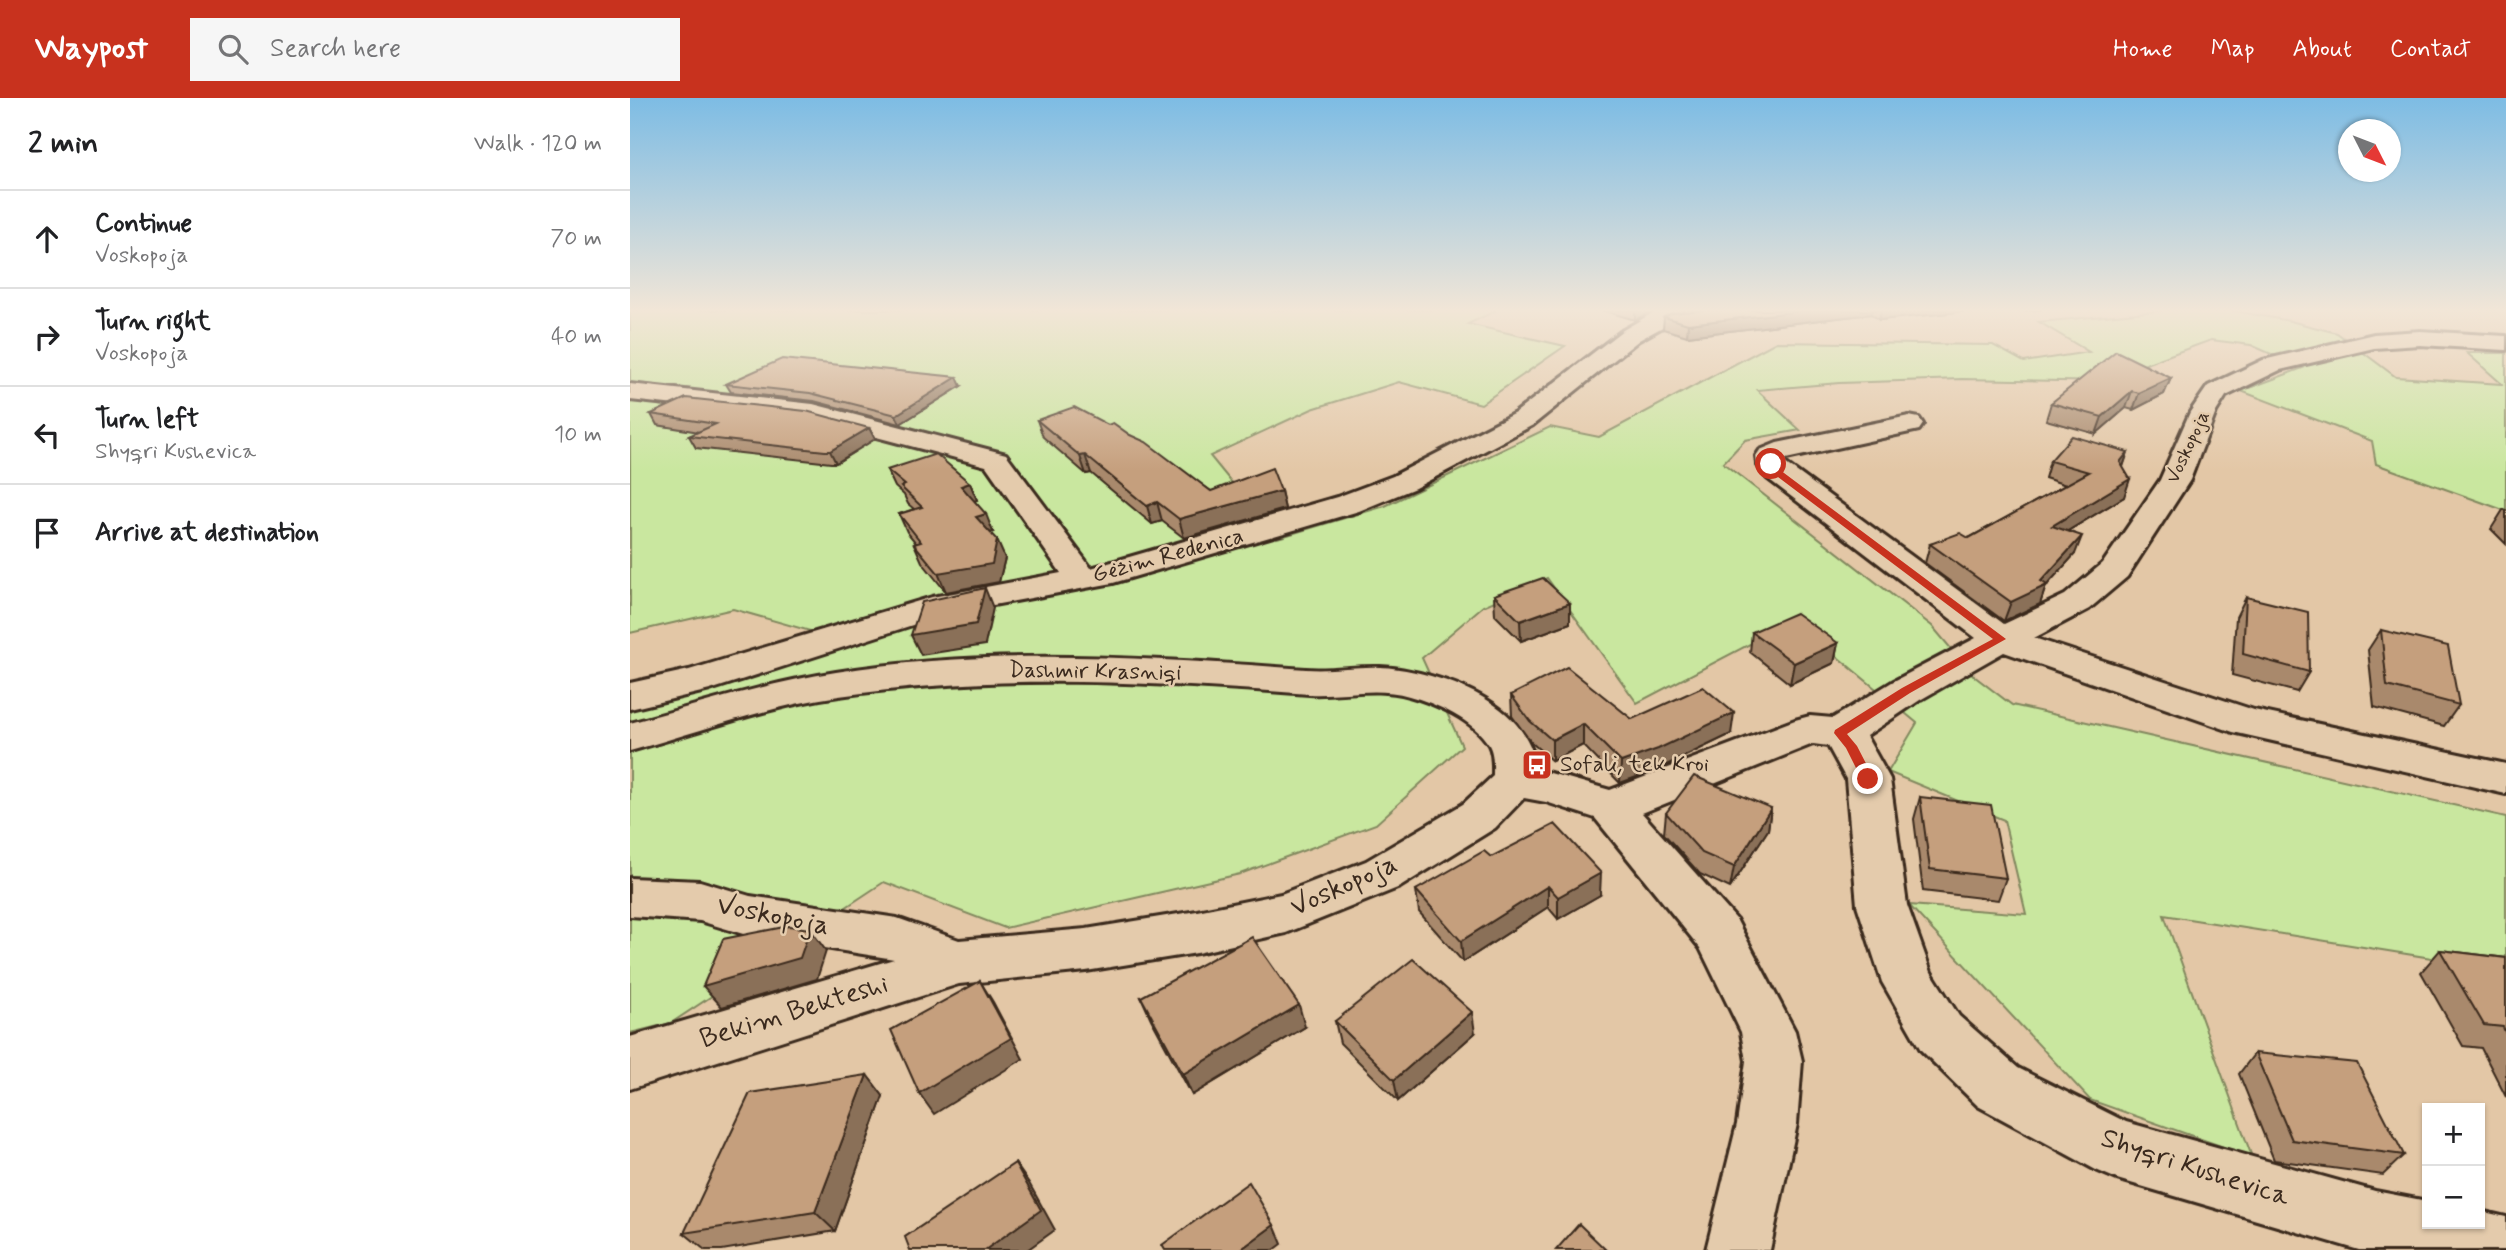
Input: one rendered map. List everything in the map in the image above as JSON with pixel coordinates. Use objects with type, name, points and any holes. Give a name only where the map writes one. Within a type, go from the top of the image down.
[{"type":"street","name":"Gëzim Redenica","points":[[630,696],[696,681],[944,604],[1083,580],[1348,504],[1404,482],[1524,419],[1594,364]]},
{"type":"street","name":"Voskopoja","points":[[1840,733],[1906,691],[2001,639],[2077,602],[2115,570],[2175,480],[2203,412],[2217,391],[2277,364]]},
{"type":"street","points":[[630,392],[813,412],[996,460],[1083,580]]},
{"type":"street","points":[[1909,424],[1777,452],[1770,456],[1771,464],[1777,472],[2001,639],[2247,722],[2506,779]]},
{"type":"street","name":"Dashmir Krasniqi","points":[[630,737],[834,684],[923,673],[1016,670],[1140,671],[1244,675],[1321,682],[1391,680],[1437,692],[1465,705],[1493,724],[1513,751],[1516,781]]},
{"type":"street","points":[[1611,807],[1810,730],[1840,733]]},
{"type":"street","name":"Shyqri Kushevica","points":[[1840,733],[1851,746],[1868,779],[1882,905],[1908,982],[1940,1033],[1998,1087],[2117,1149],[2375,1223],[2506,1250]]},
{"type":"street","points":[[1516,781],[1550,787],[1611,807],[1717,934],[1768,1031],[1774,1061],[1768,1124],[1738,1250]]},
{"type":"street","name":"Voskopoja","points":[[630,897],[700,901],[750,916],[897,939],[959,962],[1086,950],[1286,914],[1393,868],[1479,816],[1516,781]]},
{"type":"street","name":"Bekim Bekteshi","points":[[630,1063],[959,962]]},
{"type":"green space","points":[[630,364],[1539,364],[1481,404],[1399,382],[1312,409],[1210,456],[1277,538],[1385,506],[1550,427],[1599,437],[1735,364],[2146,364],[2110,382],[1962,379],[1839,383],[1757,390],[1800,430],[1745,440],[1723,463],[1932,626],[1974,676],[2012,705],[2506,817],[2506,970],[2164,915],[2252,1157],[2090,1100],[1909,905],[2026,914],[2004,820],[1888,772],[1917,723],[1794,621],[1637,703],[1547,578],[1483,606],[1422,658],[1462,746],[1376,824],[1240,874],[1005,928],[884,882],[671,1023],[630,1033],[630,709],[856,644],[733,609],[630,633]]},
{"type":"green space","points":[[2293,364],[2378,364],[2396,377],[2502,384],[2479,364],[2506,364],[2506,511],[2376,464],[2372,441],[2241,391],[2303,368]]},
{"type":"building","points":[[771,364],[828,364],[957,377],[896,415],[810,393],[726,384]]},
{"type":"building","points":[[2100,364],[2142,364],[2171,378],[2139,393],[2132,391],[2102,417],[2051,403]]},
{"type":"building","points":[[686,398],[806,411],[869,428],[830,451],[825,451],[689,436],[716,424],[651,414]]},
{"type":"building","points":[[1074,407],[1108,425],[1113,423],[1146,442],[1211,491],[1272,468],[1281,491],[1179,519],[1157,502],[1147,506],[1037,420]]},
{"type":"building","points":[[2072,436],[2128,452],[2120,462],[2130,479],[2052,526],[2082,536],[2041,581],[2047,585],[2011,602],[1930,544],[1960,533],[1969,538],[2089,472],[2050,461]]},
{"type":"building","points":[[936,454],[970,483],[961,486],[986,514],[976,517],[997,540],[992,564],[938,573],[914,544],[921,542],[899,514],[922,507],[901,487],[905,485],[887,470]]},
{"type":"building","points":[[1543,578],[1570,603],[1520,621],[1494,595]]},
{"type":"building","points":[[985,588],[976,624],[911,635],[922,602]]},
{"type":"building","points":[[2246,597],[2308,612],[2309,672],[2243,654]]},
{"type":"building","points":[[1796,613],[1838,643],[1794,663],[1752,632]]},
{"type":"building","points":[[2381,630],[2448,646],[2459,705],[2387,686]]},
{"type":"building","points":[[1567,667],[1632,719],[1703,687],[1734,713],[1658,749],[1621,762],[1583,724],[1552,740],[1530,721],[1511,695]]},
{"type":"building","points":[[1694,776],[1771,808],[1734,867],[1702,853],[1666,813]]},
{"type":"building","points":[[1920,797],[1991,805],[2006,878],[1930,869]]},
{"type":"building","points":[[1555,824],[1601,873],[1558,897],[1548,886],[1461,941],[1416,890],[1484,851],[1491,857]]},
{"type":"building","points":[[789,926],[810,929],[800,958],[703,986],[723,939]]},
{"type":"building","points":[[1252,937],[1299,1005],[1183,1074],[1141,997]]},
{"type":"building","points":[[2440,950],[2506,958],[2506,1034],[2503,1027],[2484,1025]]},
{"type":"building","points":[[1413,959],[1472,1012],[1394,1080],[1335,1021]]},
{"type":"building","points":[[980,981],[1011,1038],[919,1093],[891,1030]]},
{"type":"building","points":[[2255,1053],[2357,1063],[2404,1155],[2292,1140]]},
{"type":"building","points":[[867,1075],[815,1212],[684,1233],[750,1093]]},
{"type":"building","points":[[1015,1163],[1041,1210],[985,1250],[910,1250],[905,1237]]},
{"type":"building","points":[[1249,1182],[1274,1225],[1240,1250],[1165,1250],[1162,1245]]},
{"type":"building","points":[[1579,1224],[1606,1250],[1556,1250]]},
{"type":"place","name":"Sofali, tek Kroi","points":[[1537,765]]},
{"type":"route","points":[[1771,464],[1777,472],[2001,639],[1906,691],[1840,733],[1851,746],[1868,779]]}]
